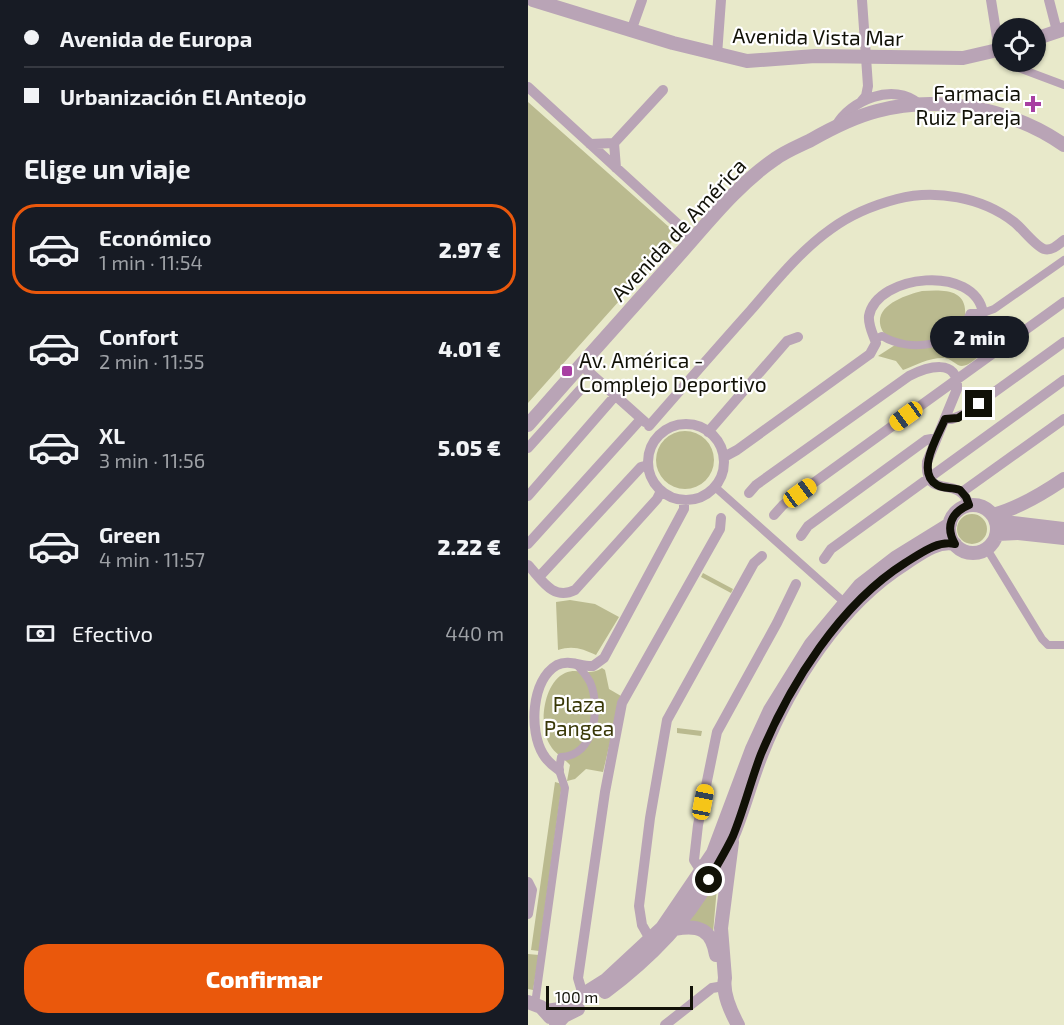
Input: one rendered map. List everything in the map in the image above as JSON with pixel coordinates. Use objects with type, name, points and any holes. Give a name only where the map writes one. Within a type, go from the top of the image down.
[{"type":"street","points":[[528,8],[532,0]]},
{"type":"street","name":"Avenida Vista Mar","points":[[532,0],[717,55],[747,61],[815,56],[963,58],[992,56]]},
{"type":"street","points":[[631,30],[642,0]]},
{"type":"street","points":[[717,55],[721,0]]},
{"type":"street","points":[[861,102],[866,96],[868,86],[862,0]]},
{"type":"street","points":[[991,0],[994,18]]},
{"type":"street","points":[[1046,36],[1061,31],[1049,0]]},
{"type":"street","points":[[1037,72],[1064,85]]},
{"type":"street","points":[[868,86],[880,96]]},
{"type":"street","points":[[528,87],[694,239]]},
{"type":"street","points":[[590,144],[615,142],[663,90]]},
{"type":"street","points":[[836,126],[847,111],[861,102],[880,96],[897,95],[914,100],[919,104]]},
{"type":"street","name":"Avenida de América","points":[[528,425],[728,200],[775,159],[836,126],[879,110],[919,104],[958,106],[992,111],[1041,130],[1064,145]]},
{"type":"street","points":[[615,142],[616,168]]},
{"type":"street","points":[[528,544],[794,261],[831,228],[863,211],[899,199],[915,196],[951,196],[978,203],[1001,214],[1045,249],[1054,248],[1064,240]]},
{"type":"street","points":[[874,339],[882,336],[904,344],[929,344],[953,335],[963,327],[970,313],[983,314],[994,309],[1064,260]]},
{"type":"street","points":[[724,457],[870,354],[875,347],[869,320],[870,313],[875,303],[889,292],[917,282],[938,280],[964,286],[978,299],[983,314]]},
{"type":"street","points":[[774,515],[783,505],[1064,302]]},
{"type":"street","points":[[708,432],[787,340],[798,337]]},
{"type":"street","points":[[945,419],[964,414],[1064,342]]},
{"type":"street","points":[[580,364],[645,422],[652,434],[648,465],[652,479],[661,490],[674,498],[684,500],[703,496],[715,487],[722,474],[724,457],[720,445],[708,432],[691,425],[676,426],[645,422]]},
{"type":"street","points":[[749,493],[756,484],[909,376],[928,368],[942,367],[948,368],[956,380],[957,389],[927,462],[927,473],[929,478],[939,486],[955,488],[963,492],[969,505]]},
{"type":"street","points":[[824,559],[831,549],[1064,380]]},
{"type":"street","points":[[528,448],[580,390]]},
{"type":"street","points":[[528,496],[615,396]]},
{"type":"street","points":[[963,492],[1064,419]]},
{"type":"street","points":[[650,450],[663,432],[676,426]]},
{"type":"street","points":[[801,536],[808,526],[926,440],[938,438]]},
{"type":"street","points":[[540,578],[640,467],[648,465]]},
{"type":"street","points":[[536,1006],[555,1025],[622,979],[675,929],[709,880],[732,836],[762,753],[778,718],[803,673],[836,626],[854,606],[886,576],[937,545],[955,544],[966,552],[980,552],[987,549],[995,540],[995,523],[1006,511],[1064,479]]},
{"type":"street","points":[[715,487],[844,602]]},
{"type":"street","points":[[528,565],[555,593],[564,594],[575,590],[657,499],[661,490]]},
{"type":"street","points":[[560,770],[543,754],[534,730],[534,715],[540,687],[547,673],[560,664],[575,663],[593,666],[604,658],[684,509],[684,500]]},
{"type":"street","points":[[1027,524],[1022,512],[1023,506],[1029,500]]},
{"type":"street","points":[[536,1006],[560,1009],[583,995],[606,980],[662,928],[713,853],[752,749],[770,710],[811,644],[844,602],[877,572],[950,524],[957,512],[969,505],[982,507],[995,523],[1018,533],[1064,538]]},
{"type":"street","points":[[583,995],[578,978],[604,792],[622,703],[720,529],[721,518]]},
{"type":"street","points":[[995,523],[1064,529]]},
{"type":"street","points":[[950,524],[955,544]]},
{"type":"street","points":[[987,549],[1042,639],[1048,645],[1064,645]]},
{"type":"street","points":[[650,939],[642,925],[639,906],[650,819],[667,720],[754,563],[762,556]]},
{"type":"street","points":[[701,870],[694,860],[698,825],[717,732],[796,584]]},
{"type":"street","points":[[536,1006],[565,789],[560,770],[561,757],[573,755],[584,746],[590,735],[595,712],[595,701],[590,682],[575,663]]},
{"type":"street","points":[[724,986],[721,928],[732,855],[732,836]]},
{"type":"street","points":[[528,882],[532,890],[528,914]]},
{"type":"street","points":[[675,929],[692,927],[706,932],[714,942],[719,978],[738,1025]]},
{"type":"street","points":[[665,1025],[712,988],[724,986]]},
{"type":"green space","points":[[528,102],[678,235],[528,403]]},
{"type":"green space","points":[[922,291],[946,291],[958,296],[965,308],[965,317],[982,326],[972,339],[982,354],[964,366],[947,358],[939,358],[903,370],[896,361],[878,356],[895,345],[882,330],[881,314],[899,299]]},
{"type":"green space","points":[[685,431],[696,433],[706,439],[712,449],[714,460],[712,471],[706,481],[696,487],[685,489],[674,487],[664,481],[658,471],[656,460],[658,449],[664,439],[674,433]]},
{"type":"green space","points":[[972,514],[983,518],[987,529],[983,540],[972,544],[961,540],[957,529],[961,518]]},
{"type":"green space","points":[[703,573],[733,589],[731,593],[701,577]]},
{"type":"green space","points":[[570,600],[595,604],[619,617],[596,655],[578,648],[558,650],[556,602]]},
{"type":"green space","name":"Plaza Pangea","points":[[602,668],[605,670],[609,689],[621,696],[603,772],[586,769],[575,779],[567,781],[570,765],[554,751],[546,737],[544,717],[547,695],[558,678],[565,673],[570,671],[592,672]]},
{"type":"green space","points":[[677,728],[702,731],[701,736],[677,733]]},
{"type":"green space","points":[[555,782],[562,784],[539,951],[531,950]]},
{"type":"green space","points":[[718,875],[713,933],[687,922]]},
{"type":"green space","points":[[528,954],[539,955],[533,990],[528,989]]},
{"type":"place","name":"Farmacia Ruiz Pareja","points":[[1033,104]]},
{"type":"place","name":"Av. América - Complejo Deportivo","points":[[567,371]]},
{"type":"route","points":[[709,880],[732,836],[762,753],[778,718],[803,673],[836,626],[886,576],[937,545],[955,544],[950,531],[952,518],[962,508],[969,505],[964,493],[960,490],[939,486],[931,480],[927,473],[927,462],[945,419],[958,418],[979,404]]}]
